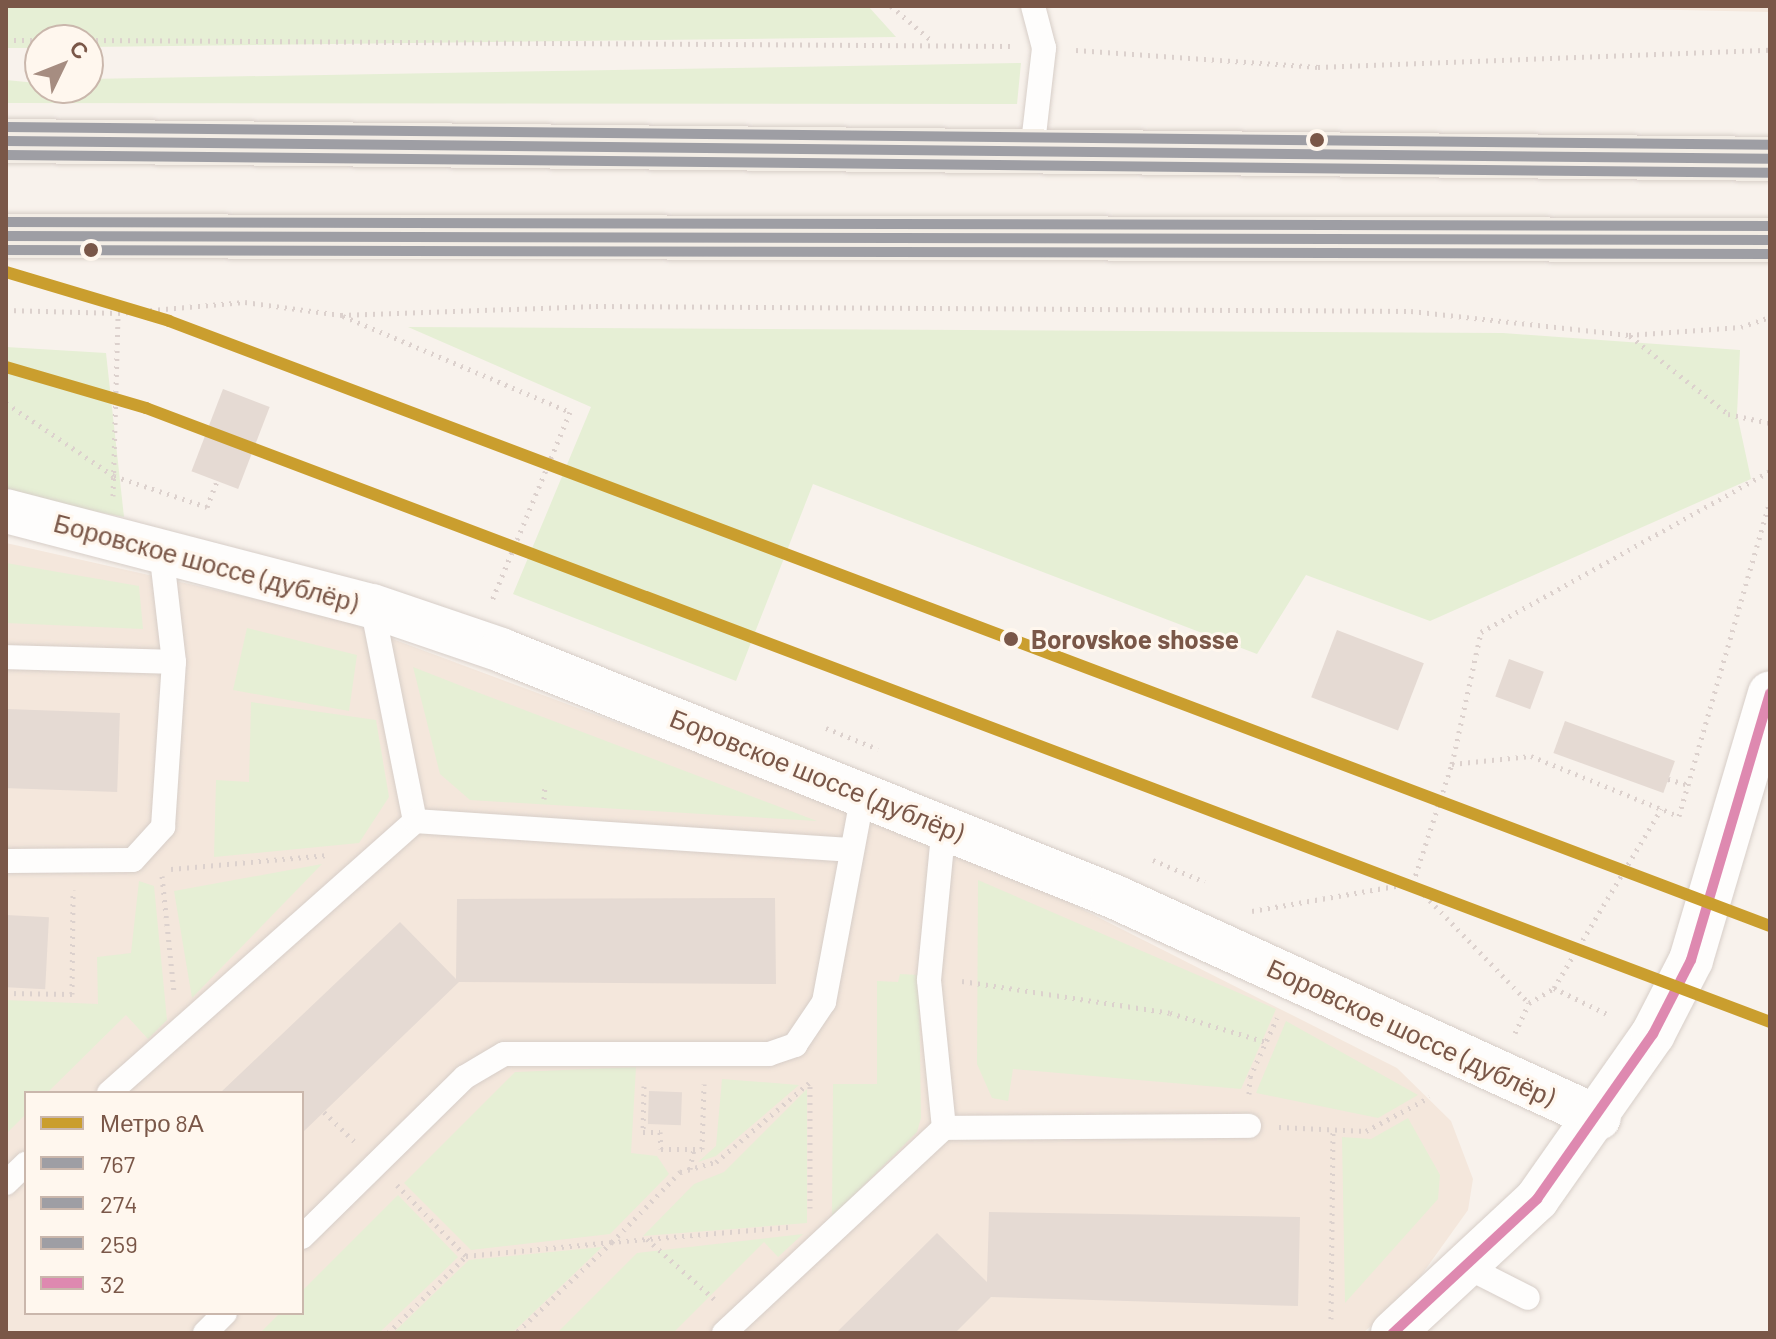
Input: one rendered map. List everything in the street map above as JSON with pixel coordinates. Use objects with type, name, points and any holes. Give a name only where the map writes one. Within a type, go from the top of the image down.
[{"type":"main road","points":[[6,141],[1770,159]]},
{"type":"main road","points":[[6,236],[1770,240]]},
{"type":"street","name":"Боровское шоссе (дублёр)","points":[[6,511],[112,535],[372,606],[475,641],[944,825],[1296,979],[1599,1118]]},
{"type":"street","points":[[1393,1333],[1537,1199],[1599,1118],[1691,960],[1770,693]]},
{"type":"lane","points":[[1032,152],[1044,48],[1033,6]]},
{"type":"lane","points":[[6,861],[133,860],[163,827],[174,662],[161,549]]},
{"type":"lane","points":[[372,606],[415,821]]},
{"type":"lane","points":[[6,657],[174,662]]},
{"type":"lane","points":[[304,1235],[465,1077],[504,1054],[769,1054],[795,1045],[812,1027],[824,1002],[849,850],[863,794]]},
{"type":"lane","points":[[111,1091],[415,821],[849,850]]},
{"type":"lane","points":[[944,825],[929,980],[944,1128]]},
{"type":"lane","points":[[731,1327],[817,1232],[944,1128],[1249,1126]]},
{"type":"lane","points":[[6,1183],[24,1166]]},
{"type":"lane","points":[[1467,1267],[1528,1298]]},
{"type":"lane","points":[[205,1333],[223,1315]]},
{"type":"path","points":[[891,6],[933,42]]},
{"type":"path","points":[[104,40],[933,42],[1318,67],[1770,50]]},
{"type":"path","points":[[6,310],[118,313],[245,302],[341,315],[596,306],[1411,311],[1629,335],[1741,327],[1770,317]]},
{"type":"path","points":[[112,535],[118,313]]},
{"type":"path","points":[[341,315],[570,412],[475,641]]},
{"type":"path","points":[[1629,335],[1728,414],[1770,423]]},
{"type":"path","points":[[6,403],[114,476],[207,507],[217,481]]},
{"type":"path","points":[[1413,883],[1452,764],[1481,632],[1770,471]]},
{"type":"path","points":[[1452,764],[1531,756],[1679,816],[1770,501]]},
{"type":"path","points":[[826,728],[878,749]]},
{"type":"path","points":[[1668,779],[1689,785]]},
{"type":"path","points":[[1512,1039],[1529,1003],[1554,988],[1661,809]]},
{"type":"path","points":[[163,827],[162,870],[179,1034]]},
{"type":"path","points":[[162,870],[337,854],[366,865]]},
{"type":"path","points":[[1153,860],[1205,882]]},
{"type":"path","points":[[6,993],[72,994],[73,862]]},
{"type":"path","points":[[1250,912],[1413,883]]},
{"type":"path","points":[[1413,883],[1529,1003]]},
{"type":"path","points":[[1250,1077],[1296,979]]},
{"type":"path","points":[[994,982],[1170,1013],[1266,1042]]},
{"type":"path","points":[[1554,988],[1607,1014]]},
{"type":"path","points":[[388,1333],[466,1256],[612,1242],[817,1232],[810,1082],[812,1027]]},
{"type":"path","points":[[645,1053],[643,1132],[660,1132],[661,1149],[702,1149],[706,1054]]},
{"type":"path","points":[[516,1333],[690,1169],[716,1162],[810,1082]]},
{"type":"path","points":[[1249,1126],[1366,1131],[1430,1097]]},
{"type":"path","points":[[324,1112],[466,1256]]},
{"type":"path","points":[[1331,1319],[1333,1130]]},
{"type":"path","points":[[690,1169],[694,1149]]},
{"type":"path","points":[[643,1236],[731,1327]]},
{"type":"shaded area","points":[[1504,6],[1770,6],[1770,12]]},
{"type":"shaded area","points":[[6,543],[328,615],[983,859],[1397,1068],[1451,1121],[1473,1179],[1468,1210],[1410,1291],[1363,1333],[6,1333]]},
{"type":"green space","points":[[6,6],[868,6],[896,37],[104,47],[104,24],[24,24],[24,48],[6,48]]},
{"type":"green space","points":[[1021,63],[1017,104],[104,103],[104,79]]},
{"type":"green space","points":[[6,80],[24,82],[24,103],[6,103]]},
{"type":"green space","points":[[408,327],[1503,333],[1740,350],[1737,414],[1751,479],[1430,621],[1306,575],[1257,654],[813,484],[736,681],[513,594],[591,407]]},
{"type":"green space","points":[[6,347],[106,353],[124,517],[6,494]]},
{"type":"green space","points":[[6,563],[139,586],[143,629],[6,623]]},
{"type":"green space","points":[[247,628],[357,655],[349,711],[233,690]]},
{"type":"green space","points":[[413,667],[817,821],[470,800],[440,774]]},
{"type":"green space","points":[[251,702],[376,720],[389,797],[359,843],[214,857],[216,780],[249,782]]},
{"type":"green space","points":[[322,864],[192,998],[174,891]]},
{"type":"green space","points":[[978,880],[1276,1009],[1241,1089],[1013,1069],[1008,1101],[992,1098],[977,1064]]},
{"type":"green space","points":[[139,881],[154,886],[167,1020],[148,1039],[126,1015],[49,1091],[24,1091],[24,1116],[6,1134],[6,1000],[98,1004],[97,957],[131,953]]},
{"type":"green space","points":[[900,974],[919,975],[921,1118],[917,1132],[832,1217],[833,1084],[877,1084],[877,981],[898,982]]},
{"type":"green space","points":[[1286,1021],[1418,1095],[1378,1118],[1256,1093]]},
{"type":"green space","points":[[636,1067],[631,1153],[657,1156],[669,1174],[610,1234],[471,1250],[404,1183],[515,1072]]},
{"type":"green space","points":[[722,1079],[799,1085],[716,1156],[698,1162],[716,1146]]},
{"type":"green space","points":[[807,1089],[807,1223],[643,1236],[694,1184],[724,1172]]},
{"type":"green space","points":[[1408,1118],[1440,1175],[1438,1199],[1345,1303],[1342,1137],[1371,1139]]},
{"type":"green space","points":[[398,1195],[458,1257],[379,1333],[260,1333],[278,1315],[304,1315],[304,1289]]},
{"type":"green space","points":[[803,1234],[778,1257],[764,1242],[673,1333],[557,1333],[637,1253]]},
{"type":"green space","points":[[602,1247],[512,1333],[393,1333],[469,1260]]},
{"type":"building","points":[[223,389],[270,407],[238,489],[191,471]]},
{"type":"building","points":[[1337,630],[1424,663],[1398,731],[1311,697]]},
{"type":"building","points":[[1509,659],[1544,672],[1530,709],[1495,697]]},
{"type":"building","points":[[6,709],[120,713],[117,792],[6,788]]},
{"type":"building","points":[[1565,721],[1675,761],[1663,793],[1553,753]]},
{"type":"building","points":[[775,898],[776,984],[459,982],[304,1131],[304,1091],[222,1091],[400,922],[456,979],[457,899]]},
{"type":"building","points":[[6,915],[49,917],[45,989],[6,987]]},
{"type":"building","points":[[649,1091],[682,1092],[681,1125],[648,1124]]},
{"type":"building","points":[[989,1212],[1300,1217],[1298,1306],[991,1297],[955,1333],[836,1333],[937,1233],[987,1282]]},
{"type":"metro line","name":"8А","points":[[6,272],[169,321],[1770,926]]},
{"type":"metro line","name":"8А","points":[[6,367],[146,408],[1770,1022]]},
{"type":"transit line","name":"259","points":[[6,127],[1770,145]]},
{"type":"transit line","name":"767","points":[[6,141],[1770,159]]},
{"type":"transit line","name":"274","points":[[6,155],[1770,173]]},
{"type":"transit line","name":"259","points":[[6,222],[1770,226]]},
{"type":"transit line","name":"767","points":[[6,236],[1770,240]]},
{"type":"transit line","name":"274","points":[[6,250],[1770,254]]},
{"type":"transit line","name":"32","points":[[1393,1333],[1537,1199],[1653,1034],[1691,960],[1770,693]]},
{"type":"place","name":"Borovskoe shosse","points":[[1011,639]]}]
